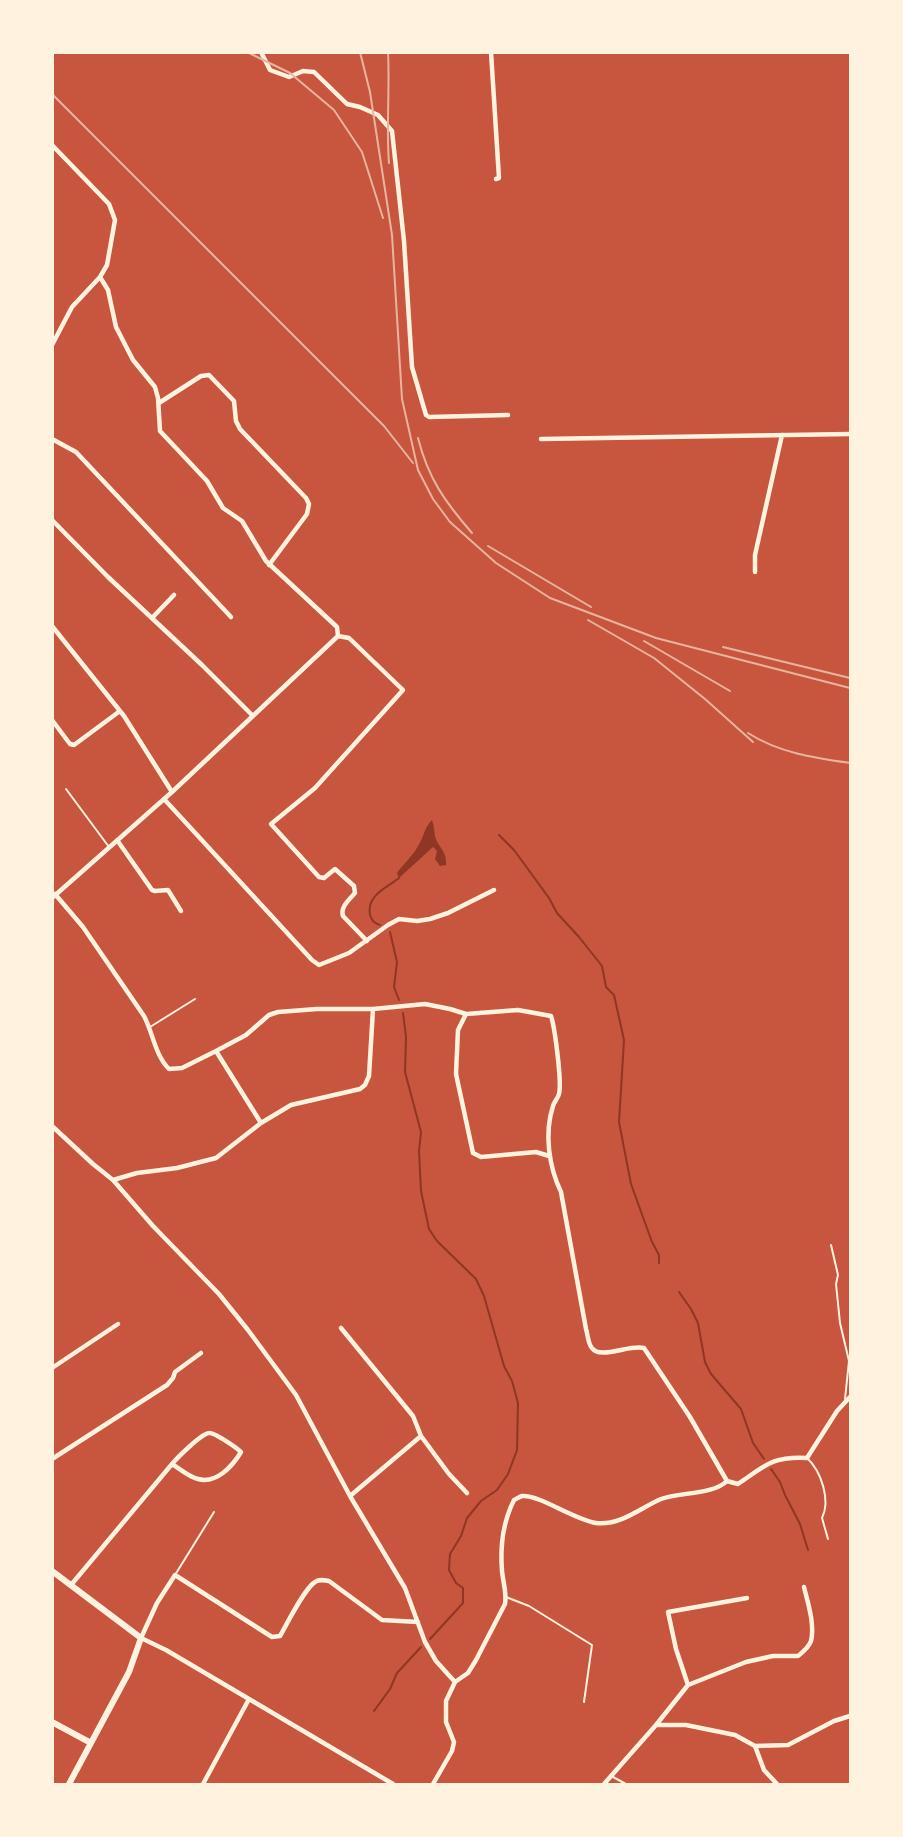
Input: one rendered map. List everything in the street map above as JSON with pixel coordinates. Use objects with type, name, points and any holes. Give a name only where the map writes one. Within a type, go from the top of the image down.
[{"type":"street","points":[[261,52],[270,70],[289,77],[303,71],[314,72],[347,104],[360,107],[378,116],[392,131],[404,241],[412,367],[426,415],[429,417],[508,415]]},
{"type":"street","points":[[491,52],[498,140],[499,178],[496,179]]},
{"type":"street","points":[[52,145],[109,204],[115,220],[107,265],[100,277],[72,307],[52,345]]},
{"type":"street","points":[[100,277],[108,290],[116,327],[133,360],[155,387],[159,403],[160,431],[207,481],[223,508],[242,521],[269,565],[337,627],[338,636]]},
{"type":"street","points":[[159,403],[201,376],[209,375],[234,401],[236,420],[240,429],[306,498],[309,504],[307,514],[269,565]]},
{"type":"street","points":[[541,439],[850,434]]},
{"type":"street","points":[[755,572],[755,555],[782,435]]},
{"type":"street","points":[[52,439],[76,452],[231,617]]},
{"type":"street","points":[[52,520],[253,716]]},
{"type":"street","points":[[152,618],[174,595]]},
{"type":"street","points":[[52,626],[120,711],[172,792]]},
{"type":"street","points":[[338,636],[172,792],[54,896],[83,927],[150,1027],[157,1050],[169,1069],[182,1068],[216,1051],[246,1035],[269,1015],[278,1012],[316,1008],[373,1009],[425,1004],[450,1008],[466,1014],[518,1010],[551,1016],[555,1027],[559,1094],[553,1106],[549,1130],[549,1156],[553,1176],[561,1192],[591,1348],[596,1352],[604,1353],[633,1347],[644,1348],[690,1417],[727,1481]]},
{"type":"street","points":[[338,636],[349,638],[403,690],[315,788],[271,824],[319,877],[324,878],[335,869],[354,886],[355,893],[342,912],[343,916],[367,941]]},
{"type":"street","points":[[52,720],[70,744],[74,745],[120,711]]},
{"type":"street","points":[[164,799],[312,960],[320,965],[330,962],[367,941],[399,919],[417,921],[430,919],[448,913],[494,890]]},
{"type":"street","points":[[117,840],[152,890],[168,890],[181,911]]},
{"type":"street","points":[[113,1180],[137,1173],[177,1168],[216,1158],[261,1123],[291,1105],[360,1089],[365,1085],[369,1076],[373,1009]]},
{"type":"street","points":[[466,1014],[458,1030],[456,1074],[473,1153],[481,1157],[536,1152],[549,1156]]},
{"type":"street","points":[[216,1051],[261,1123]]},
{"type":"street","points":[[52,1126],[113,1180],[153,1226],[219,1294],[296,1395],[350,1496],[405,1588],[425,1642],[436,1661],[455,1682]]},
{"type":"street","points":[[52,1368],[118,1324]]},
{"type":"street","points":[[341,1328],[413,1416],[421,1436],[449,1474],[467,1493]]},
{"type":"street","points":[[52,1459],[167,1385],[175,1372],[201,1353]]},
{"type":"street","points":[[433,1785],[452,1751],[454,1742],[446,1722],[446,1701],[455,1682],[468,1673],[500,1615],[506,1597],[502,1570],[502,1545],[504,1527],[514,1500],[531,1497],[584,1521],[600,1524],[633,1515],[661,1499],[718,1486],[727,1481],[738,1484],[773,1461],[787,1457],[807,1458],[837,1411],[850,1397]]},
{"type":"street","points":[[71,1585],[172,1464],[178,1457],[210,1432],[240,1450],[240,1454],[220,1476],[209,1480],[196,1479],[172,1464]]},
{"type":"street","points":[[350,1496],[421,1436]]},
{"type":"street","points":[[52,1571],[141,1638],[393,1785]]},
{"type":"street","points":[[69,1785],[129,1672],[157,1603],[175,1575],[273,1636],[280,1636],[308,1590],[315,1581],[321,1580],[329,1581],[382,1620],[418,1622]]},
{"type":"street","points":[[604,1785],[688,1685],[746,1662],[773,1656],[798,1656],[807,1648],[811,1640],[811,1620],[804,1587]]},
{"type":"street","points":[[688,1685],[676,1649],[668,1612],[747,1598]]},
{"type":"street","points":[[203,1785],[249,1699]]},
{"type":"street","points":[[656,1725],[686,1725],[735,1735],[755,1746],[788,1745],[834,1721],[850,1716]]},
{"type":"street","points":[[52,1722],[91,1743]]},
{"type":"street","points":[[755,1746],[764,1770],[777,1785]]},
{"type":"lane","points":[[66,789],[109,847]]},
{"type":"lane","points":[[150,1027],[195,999]]},
{"type":"lane","points":[[831,1245],[838,1275],[836,1284],[840,1323],[849,1360],[845,1402]]},
{"type":"lane","points":[[807,1458],[815,1466],[821,1478],[826,1511],[822,1518],[828,1539]]},
{"type":"lane","points":[[175,1575],[214,1512]]},
{"type":"lane","points":[[506,1597],[529,1606],[592,1645],[584,1702]]},
{"type":"lane","points":[[611,1776],[626,1785]]},
{"type":"shaded area","points":[[432,820],[436,840],[444,852],[446,865],[440,866],[435,859],[437,851],[433,847],[399,878],[397,873],[416,850]]},
{"type":"waterway","points":[[499,835],[514,850],[549,898],[557,913],[602,966],[606,987],[614,995],[624,1040],[619,1122],[631,1184],[659,1255],[659,1263]]},
{"type":"waterway","points":[[380,925],[370,915],[371,902],[378,893],[399,878]]},
{"type":"waterway","points":[[390,932],[397,962],[394,987],[399,1000]]},
{"type":"waterway","points":[[403,1013],[406,1037],[405,1072],[421,1132],[419,1151],[421,1191],[429,1229],[437,1241],[476,1279],[484,1296],[504,1366],[512,1381],[518,1403],[517,1450],[508,1474],[497,1490],[481,1501],[467,1518],[461,1536],[450,1554],[449,1570],[456,1583],[463,1588],[463,1603],[430,1639]]},
{"type":"waterway","points":[[679,1292],[698,1323],[705,1362],[711,1374],[741,1409],[753,1443],[764,1459]]},
{"type":"waterway","points":[[771,1469],[780,1482],[800,1524],[808,1550]]},
{"type":"waterway","points":[[374,1711],[390,1689],[397,1673],[421,1647]]},
{"type":"railway","points":[[247,52],[290,73],[334,110],[362,152],[383,218]]},
{"type":"railway","points":[[360,52],[370,92],[392,235],[402,399],[418,470],[433,499],[450,522],[496,563],[550,598],[656,638],[850,688]]},
{"type":"railway","points":[[388,52],[389,163]]},
{"type":"railway","points":[[52,94],[384,426],[413,463]]},
{"type":"railway","points":[[418,438],[432,477],[454,511],[472,533]]},
{"type":"railway","points":[[488,546],[591,607]]},
{"type":"railway","points":[[588,620],[654,658],[753,742]]},
{"type":"railway","points":[[644,641],[730,691]]},
{"type":"railway","points":[[723,647],[850,678]]},
{"type":"railway","points":[[748,733],[785,750],[850,763]]}]
